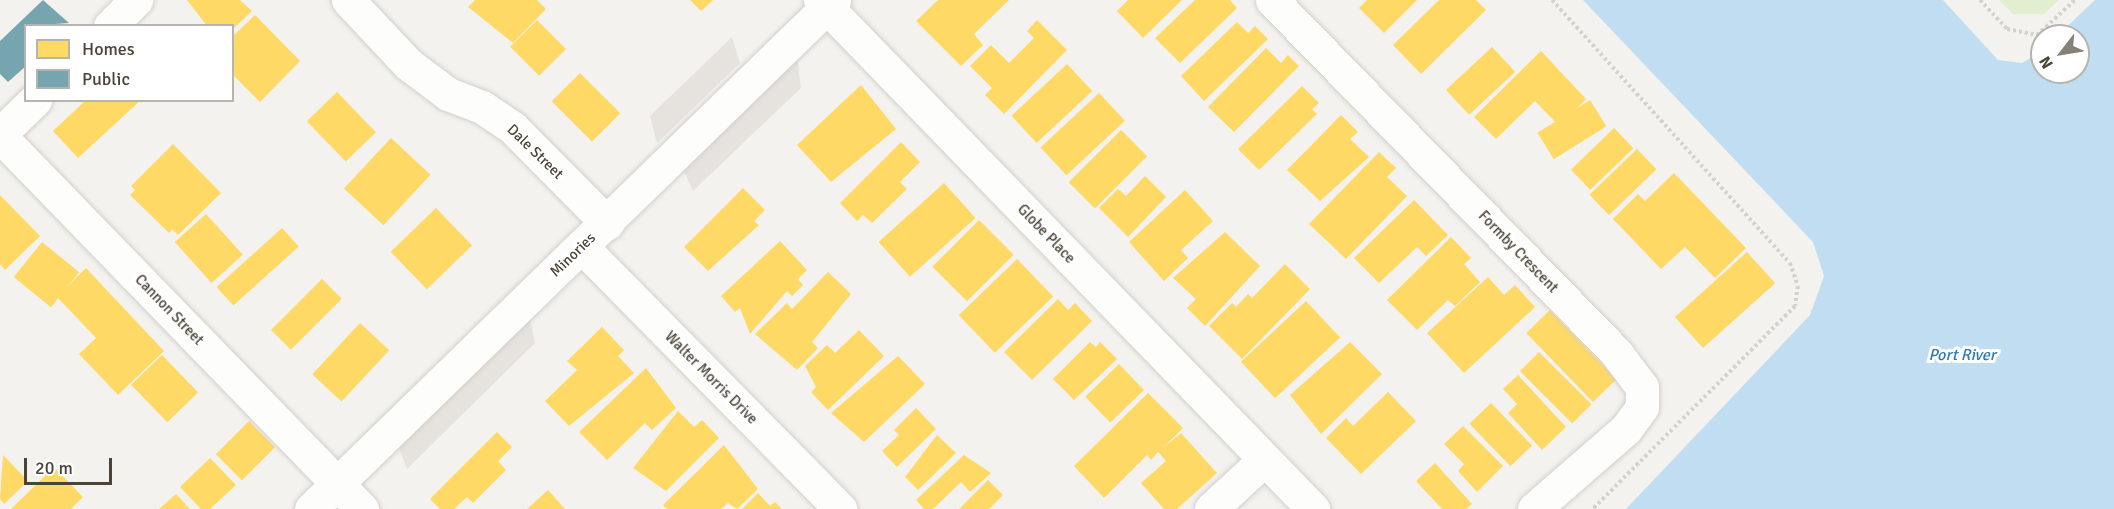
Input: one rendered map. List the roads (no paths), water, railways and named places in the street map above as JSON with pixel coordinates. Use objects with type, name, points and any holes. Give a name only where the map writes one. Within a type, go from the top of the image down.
[{"type":"street","points":[[112,24],[136,0]]},
{"type":"street","name":"Dale Street","points":[[348,0],[416,70],[448,94],[483,107],[513,128],[607,223]]},
{"type":"street","name":"Formby Crescent","points":[[1272,0],[1617,354],[1642,387],[1642,407],[1626,429],[1534,509]]},
{"type":"street","name":"Minories","points":[[311,509],[607,223],[827,2]]},
{"type":"street","name":"Globe Place","points":[[827,2],[1264,460]]},
{"type":"street","points":[[0,135],[33,102]]},
{"type":"street","name":"Cannon Street","points":[[0,135],[362,509]]},
{"type":"street","name":"Walter Morris Drive","points":[[582,247],[840,509]]},
{"type":"street","points":[[1211,509],[1264,460],[1313,509]]},
{"type":"water","name":"Port River","points":[[1583,0],[1943,0],[1998,60],[2022,63],[2030,58],[2030,84],[2090,84],[2090,24],[2070,24],[2095,0],[2114,0],[2114,509],[1626,509],[1810,315],[1824,276],[1813,242]]}]
